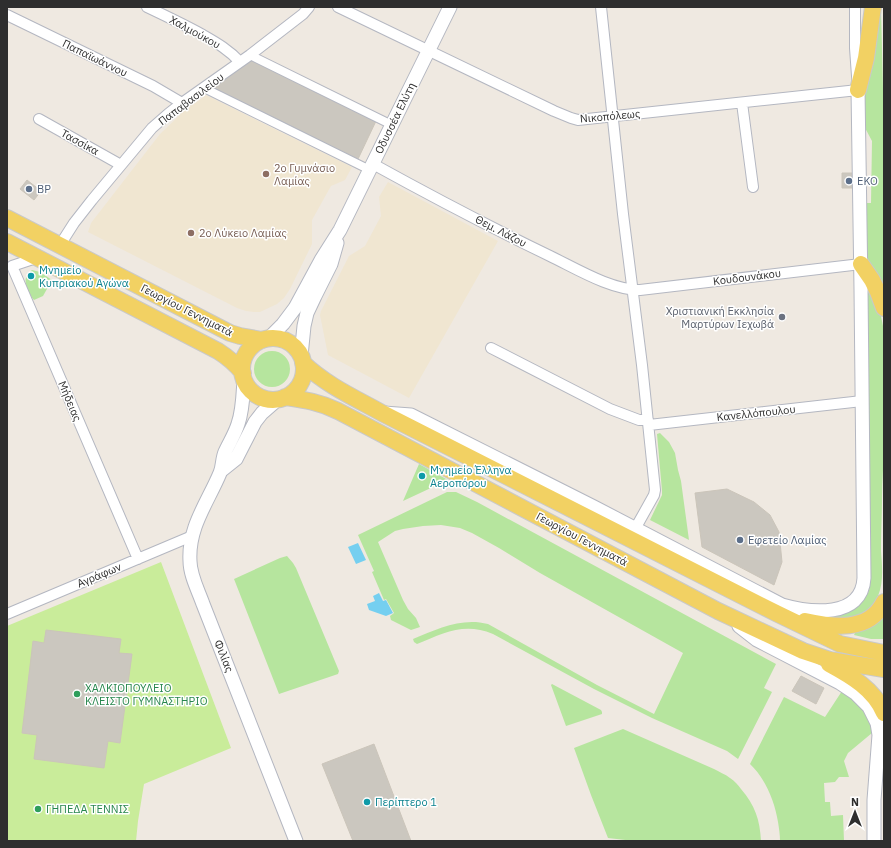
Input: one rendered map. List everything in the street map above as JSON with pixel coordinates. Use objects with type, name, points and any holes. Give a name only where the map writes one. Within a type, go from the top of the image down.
[{"type":"main road","points":[[858,90],[866,58],[872,7]]},
{"type":"main road","name":"Γεωργίου Γεννηματά","points":[[7,218],[230,333],[240,336],[279,339],[288,342],[296,348],[302,360],[313,372],[323,380],[382,413],[840,644],[884,653]]},
{"type":"main road","name":"Γεωργίου Γεννηματά","points":[[7,242],[218,351],[236,364],[250,389],[258,395],[268,399],[282,398],[312,401],[326,405],[718,611],[803,651],[830,660],[884,669]]},
{"type":"main road","points":[[861,264],[872,280],[884,308]]},
{"type":"main road","points":[[243,376],[243,362],[248,351],[252,346],[265,339]]},
{"type":"main road","points":[[282,398],[294,391],[300,383],[304,373],[302,360]]},
{"type":"main road","points":[[776,613],[814,623],[850,626],[870,619],[875,615],[884,602]]},
{"type":"main road","points":[[803,651],[858,681],[871,693],[884,713]]},
{"type":"street","name":"Χαλμούκου","points":[[147,7],[189,27],[221,45],[233,54],[240,62]]},
{"type":"street","name":"Παπαβασιλείου","points":[[60,245],[85,208],[152,128],[182,103],[250,55],[303,14],[309,7]]},
{"type":"street","name":"Νικοπόλεως","points":[[338,7],[546,108],[578,120],[858,90]]},
{"type":"street","name":"Οδυσσέα Ελύτη","points":[[265,339],[283,324],[295,308],[321,260],[340,230],[450,7]]},
{"type":"street","points":[[600,7],[655,493],[635,529]]},
{"type":"street","points":[[382,413],[411,415],[594,507],[782,605],[820,610],[838,609],[850,605],[856,600],[860,594],[864,582],[861,264],[855,7]]},
{"type":"street","name":"Παπαϊωάννου","points":[[7,15],[152,86],[182,103]]},
{"type":"street","points":[[250,55],[392,125]]},
{"type":"street","points":[[204,88],[371,167]]},
{"type":"street","points":[[742,103],[753,187]]},
{"type":"street","name":"Τασσίκα","points":[[39,119],[121,165]]},
{"type":"street","name":"Θεμ. Λάζου","points":[[371,167],[601,281],[632,290]]},
{"type":"street","name":"Οδυσσέα Ελύτη","points":[[302,360],[304,326],[307,313],[312,300],[331,264],[340,230]]},
{"type":"street","name":"Μήδειας","points":[[36,258],[9,265],[138,559]]},
{"type":"street","name":"Κουδουνάκου","points":[[632,290],[861,264]]},
{"type":"street","name":"Κανελλόπουλου","points":[[491,348],[610,409],[648,422],[862,401]]},
{"type":"street","name":"Φιλίας","points":[[243,376],[241,414],[234,435],[224,454],[221,471],[198,517],[190,544],[191,570],[206,613],[296,841]]},
{"type":"street","name":"Φιλίας","points":[[221,471],[236,459],[250,430],[262,413],[282,398]]},
{"type":"street","name":"Αγράφων","points":[[7,614],[192,536]]},
{"type":"street","points":[[718,611],[757,640],[840,683],[855,693],[869,707],[877,723],[879,735],[874,800],[874,841]]},
{"type":"shaded area","points":[[206,95],[352,167],[345,180],[331,186],[312,220],[312,244],[290,289],[284,298],[277,304],[260,312],[246,311],[237,308],[88,232],[91,223],[160,134],[184,111]]},
{"type":"shaded area","points":[[388,182],[498,241],[409,398],[328,355],[320,315],[349,256],[365,246],[381,216],[379,197]]},
{"type":"green space","points":[[877,7],[881,7],[884,131],[884,296],[869,266],[866,253],[865,203],[871,203],[872,141],[864,126],[863,98]]},
{"type":"green space","points":[[32,270],[40,272],[52,280],[43,296],[34,300],[26,283],[27,275]]},
{"type":"green space","points":[[867,285],[879,306],[884,335],[884,448],[881,544],[882,579],[878,596],[870,608],[858,615],[845,618],[830,616],[855,606],[865,598],[870,586]]},
{"type":"green space","points":[[272,351],[285,356],[290,369],[285,382],[272,387],[259,382],[254,369],[259,356]]},
{"type":"green space","points":[[660,433],[669,442],[675,453],[681,481],[689,540],[650,520],[662,495],[657,434]]},
{"type":"green space","points":[[419,464],[448,480],[403,501]]},
{"type":"green space","points":[[447,492],[456,492],[477,502],[776,664],[764,688],[772,692],[738,759],[727,751],[652,718],[594,689],[493,634],[473,629],[463,629],[454,630],[417,644],[414,642],[413,639],[450,625],[469,622],[488,624],[597,685],[654,714],[683,653],[472,533],[460,528],[441,525],[423,526],[395,531],[378,542],[403,600],[408,609],[416,618],[420,627],[411,630],[391,620],[390,616],[394,613],[386,599],[384,600],[372,572],[374,571],[358,535]]},
{"type":"green space","points":[[287,556],[296,568],[339,671],[338,674],[279,694],[234,579]]},
{"type":"green space","points":[[161,562],[231,748],[144,784],[136,841],[7,841],[7,626]]},
{"type":"green space","points":[[884,616],[884,639],[871,639],[854,635],[855,633],[874,624]]},
{"type":"green space","points":[[552,684],[601,710],[602,714],[566,726],[551,685]]},
{"type":"green space","points":[[842,691],[865,713],[873,727],[872,733],[848,753],[844,761],[849,777],[839,777],[835,782],[824,783],[825,802],[830,802],[831,816],[843,815],[844,841],[780,841],[777,814],[772,799],[765,783],[750,764],[784,697],[825,717]]},
{"type":"green space","points":[[623,729],[714,769],[733,780],[746,795],[756,813],[761,841],[634,841],[608,838],[574,748]]},
{"type":"water","points":[[358,543],[366,560],[356,564],[348,547]]},
{"type":"water","points":[[379,593],[383,601],[386,600],[393,613],[386,616],[369,610],[367,604],[375,601],[373,596]]},
{"type":"building","points":[[252,60],[376,121],[358,159],[213,88]]},
{"type":"building","points":[[842,173],[855,173],[855,188],[842,188]]},
{"type":"building","points":[[27,180],[41,191],[34,200],[20,189]]},
{"type":"building","name":"Εφετείο Λαμίας","points":[[727,489],[754,502],[770,515],[779,532],[782,562],[774,585],[702,547],[695,493]]},
{"type":"building","name":"ΧΑΛΚΙΟΠΟΥΛΕΙΟ ΚΛΕΙΣΤΟ ΓΥΜΝΑΣΤΗΡΙΟ","points":[[46,630],[121,639],[119,653],[132,654],[120,743],[108,741],[104,768],[34,759],[37,735],[22,733],[33,641],[44,643]]},
{"type":"building","points":[[801,676],[824,688],[816,704],[792,691]]},
{"type":"building","name":"Περίπτερο 1","points":[[374,744],[411,841],[353,841],[322,764]]},
{"type":"place","name":"2ο Γυμνάσιο Λαμίας","points":[[266,174]]},
{"type":"place","name":"EKO","points":[[849,181]]},
{"type":"place","name":"BP","points":[[29,189]]},
{"type":"place","name":"2ο Λύκειο Λαμίας","points":[[191,233]]},
{"type":"place","name":"Μνημείο Κυπριακού Αγώνα","points":[[31,276]]},
{"type":"place","name":"Χριστιανική Εκκλησία Μαρτύρων Ιεχωβά","points":[[782,317]]},
{"type":"place","name":"Μνημείο Έλληνα Αεροπόρου","points":[[422,476]]},
{"type":"place","name":"Εφετείο Λαμίας","points":[[740,540]]},
{"type":"place","name":"ΧΑΛΚΙΟΠΟΥΛΕΙΟ ΚΛΕΙΣΤΟ ΓΥΜΝΑΣΤΗΡΙΟ","points":[[77,694]]},
{"type":"place","name":"Περίπτερο 1","points":[[367,802]]},
{"type":"place","name":"ΓΗΠΕΔΑ ΤΕΝΝΙΣ","points":[[38,809]]}]
